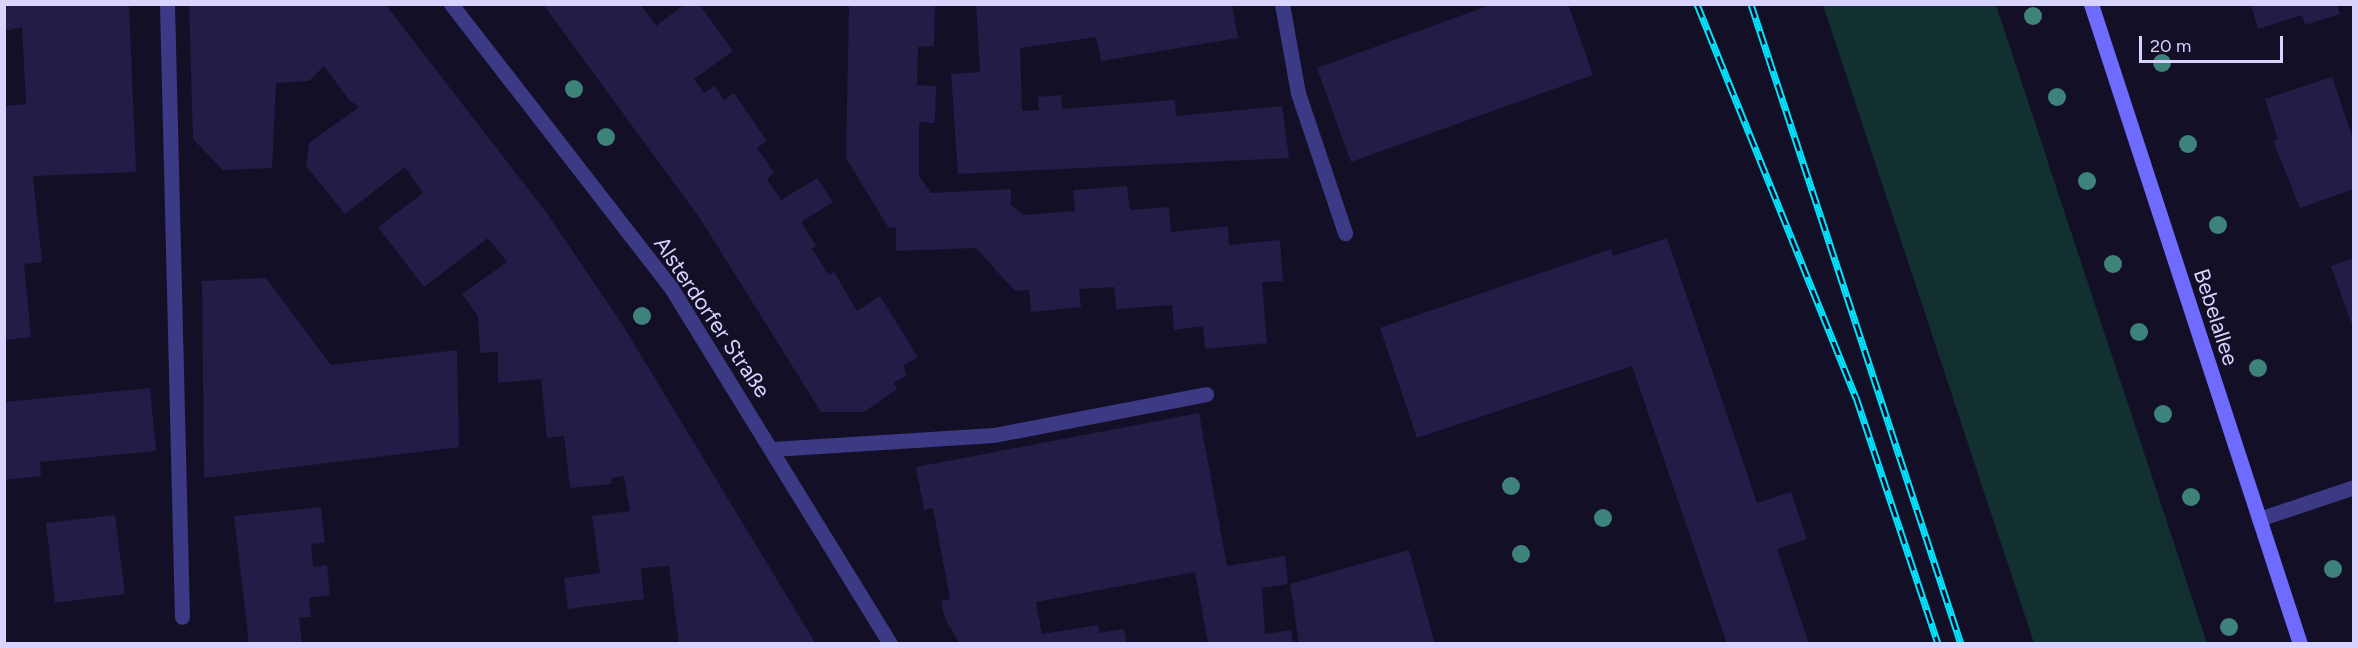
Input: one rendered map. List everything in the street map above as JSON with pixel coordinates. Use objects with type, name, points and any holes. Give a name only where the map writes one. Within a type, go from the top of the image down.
[{"type":"main road","name":"Bebelallee","points":[[2091,4],[2300,644]]},
{"type":"street","points":[[167,4],[182,617]]},
{"type":"street","name":"Alsterdorfer Straße","points":[[451,4],[670,286],[890,644]]},
{"type":"street","points":[[1282,4],[1298,93],[1345,232]]},
{"type":"street","points":[[771,450],[994,435],[1206,394]]},
{"type":"street","points":[[2259,519],[2354,488]]},
{"type":"green space","points":[[1823,5],[1996,5],[2207,643],[2034,643]]},
{"type":"building","points":[[4,4],[129,4],[136,172],[33,176],[42,262],[24,264],[31,337],[4,340],[4,106],[26,104],[22,27],[4,31]]},
{"type":"building","points":[[189,4],[385,4],[546,212],[622,324],[816,644],[679,644],[669,566],[641,568],[644,599],[568,609],[564,578],[600,573],[592,516],[630,511],[624,476],[611,478],[612,484],[570,488],[564,436],[547,438],[541,379],[498,383],[498,352],[480,353],[478,316],[462,294],[507,262],[488,238],[424,287],[378,227],[423,193],[405,167],[345,214],[306,166],[309,143],[359,107],[349,100],[324,66],[309,81],[276,83],[272,168],[223,170],[193,139]]},
{"type":"building","points":[[543,4],[640,4],[656,26],[685,4],[699,4],[733,51],[694,79],[704,93],[715,86],[724,100],[734,93],[767,141],[757,148],[774,172],[767,179],[781,200],[817,178],[833,202],[801,222],[816,246],[812,249],[829,275],[834,272],[857,311],[880,296],[918,357],[903,366],[907,375],[894,383],[897,389],[864,412],[821,412],[701,220]]},
{"type":"building","points":[[849,4],[935,6],[934,46],[918,47],[917,85],[936,86],[935,123],[919,122],[919,176],[931,193],[1011,189],[1011,205],[1023,215],[1075,211],[1073,190],[1127,186],[1130,210],[1169,207],[1171,232],[1228,226],[1229,245],[1280,240],[1283,281],[1262,282],[1267,343],[1205,349],[1203,326],[1174,330],[1172,305],[1116,309],[1114,287],[1079,289],[1081,307],[1031,312],[1029,290],[1015,291],[976,248],[896,251],[896,228],[888,227],[846,158]]},
{"type":"building","points":[[976,4],[1232,4],[1238,38],[1101,61],[1096,37],[1020,48],[1022,111],[1039,110],[1038,97],[1061,95],[1062,109],[1175,100],[1176,116],[1282,106],[1289,158],[958,174],[951,74],[980,72]]},
{"type":"building","points":[[1493,4],[1568,4],[1593,75],[1351,162],[1317,68]]},
{"type":"building","points":[[2251,5],[2337,5],[2340,14],[2305,25],[2302,15],[2258,29]]},
{"type":"building","points":[[2332,77],[2354,142],[2354,189],[2300,208],[2273,141],[2278,140],[2265,99]]},
{"type":"building","points":[[1667,238],[1757,503],[1791,492],[1807,539],[1777,549],[1809,644],[1727,644],[1632,366],[1417,438],[1380,328],[1611,249],[1613,256]]},
{"type":"building","points":[[2354,258],[2354,328],[2353,328],[2331,266]]},
{"type":"building","points":[[266,278],[331,365],[457,350],[459,447],[204,478],[202,281]]},
{"type":"building","points":[[150,388],[156,451],[40,462],[41,476],[4,480],[4,402]]},
{"type":"building","points":[[1199,413],[1227,566],[1285,556],[1288,584],[1262,588],[1265,634],[1291,630],[1293,644],[1208,644],[1195,572],[1036,602],[1042,634],[1098,625],[1099,633],[1124,629],[1127,644],[960,644],[945,619],[941,601],[950,599],[933,508],[924,510],[916,467]]},
{"type":"building","points":[[321,507],[325,543],[311,544],[313,567],[327,565],[330,595],[309,598],[311,617],[299,618],[302,644],[249,644],[234,516]]},
{"type":"building","points":[[115,515],[125,594],[55,603],[46,523]]},
{"type":"building","points":[[1409,550],[1435,644],[1299,644],[1290,584]]},
{"type":"railway","points":[[1697,4],[1856,397],[1938,644]]},
{"type":"railway","points":[[1751,4],[1961,644]]}]
